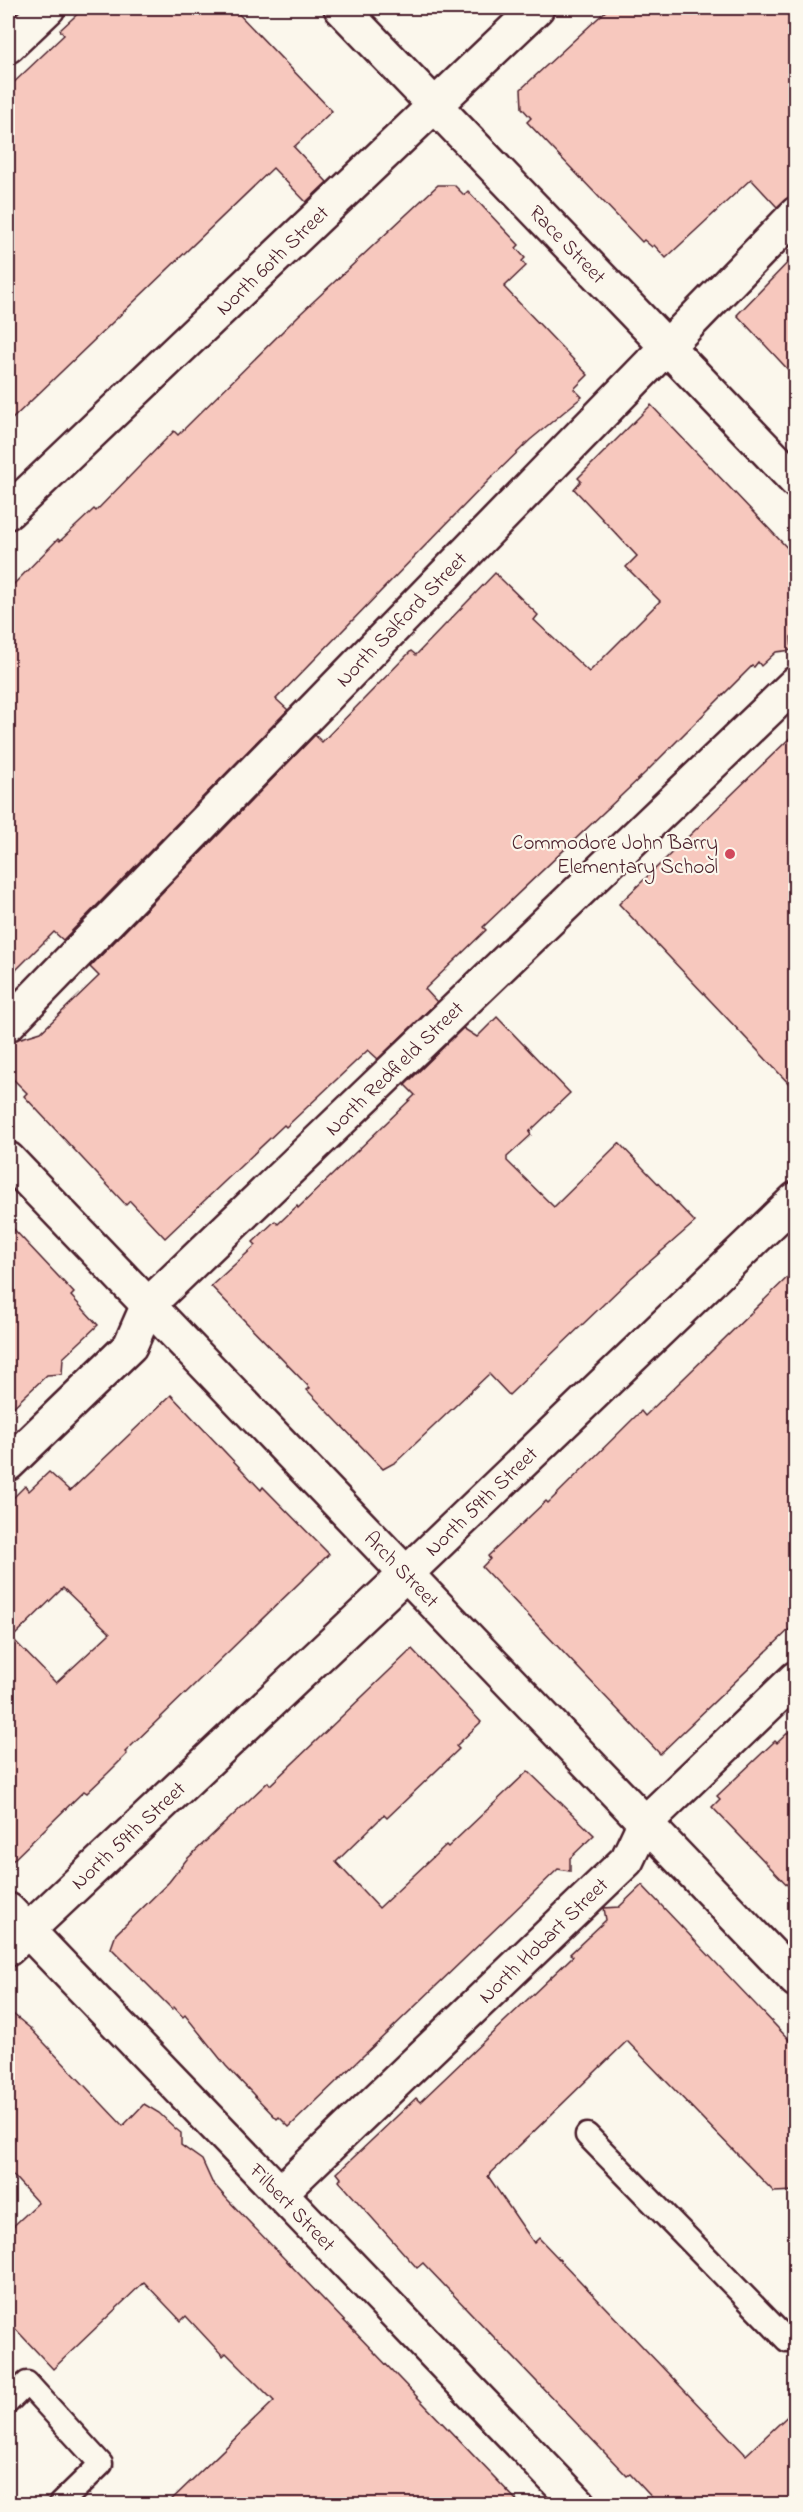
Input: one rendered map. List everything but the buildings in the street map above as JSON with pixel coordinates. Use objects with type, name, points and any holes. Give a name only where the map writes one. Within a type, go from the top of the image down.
[{"type":"street","points":[[8,46],[48,8]]},
{"type":"street","name":"Race Street","points":[[341,8],[795,481]]},
{"type":"street","name":"North 60th Street","points":[[8,512],[537,8]]},
{"type":"street","name":"North Salford Street","points":[[8,1024],[795,214]]},
{"type":"street","name":"North Redfield Street","points":[[8,1464],[130,1346],[148,1305],[795,683]]},
{"type":"street","name":"Arch Street","points":[[8,1158],[407,1572],[644,1824],[795,1980]]},
{"type":"street","name":"North 59th Street","points":[[14,1930],[407,1572],[795,1199]]},
{"type":"street","name":"North Hobart Street","points":[[280,2193],[627,1860],[644,1824],[795,1678]]},
{"type":"street","name":"Filbert Street","points":[[14,1930],[280,2193],[579,2505]]},
{"type":"lane","points":[[587,2135],[788,2340],[795,2333]]},
{"type":"lane","points":[[8,2402],[27,2383],[101,2464],[60,2505]]},
{"type":"place","name":"Commodore John Barry Elementary School","points":[[730,854]]}]
